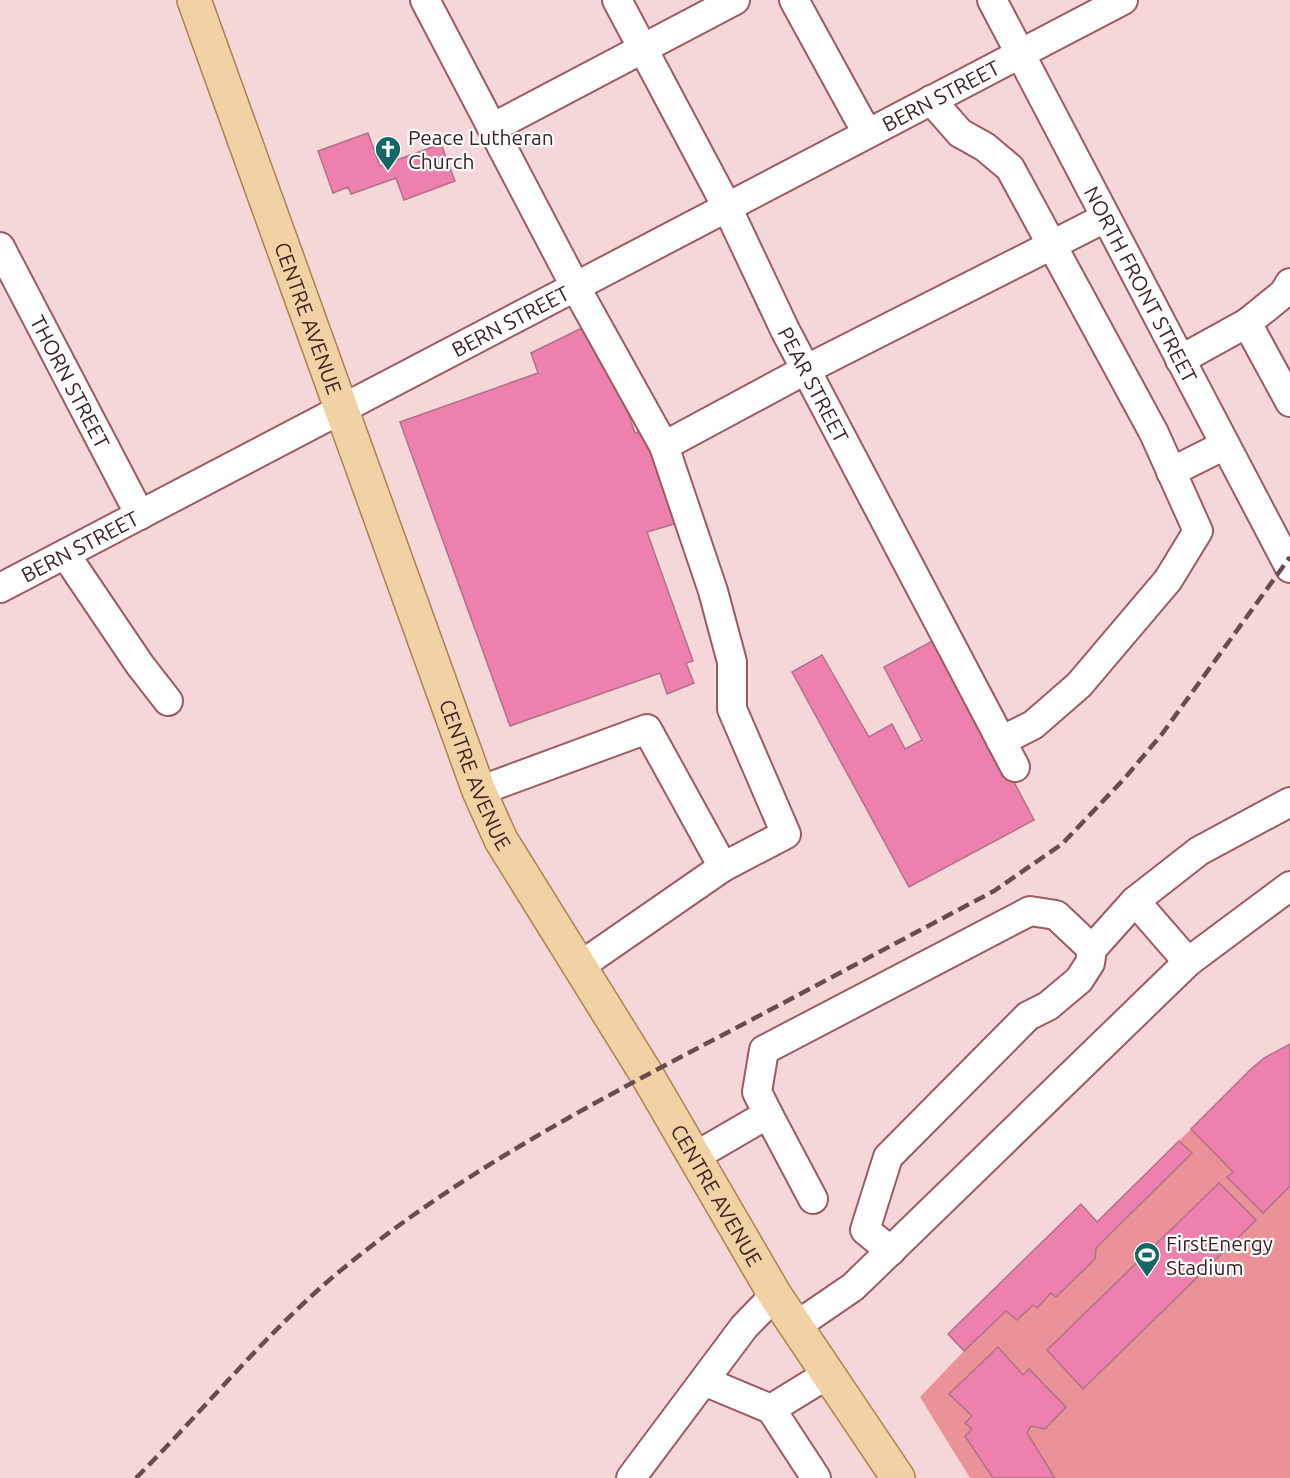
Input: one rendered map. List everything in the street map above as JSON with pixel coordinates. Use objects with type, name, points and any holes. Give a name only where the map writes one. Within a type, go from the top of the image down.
[{"type":"main road","name":"CENTRE AVENUE","points":[[194,0],[478,791],[501,840],[647,1075],[775,1295],[898,1478]]},
{"type":"street","points":[[425,0],[575,286],[664,446],[713,591],[732,662],[732,709],[786,834],[723,867],[580,966]]},
{"type":"street","name":"PEAR STREET","points":[[617,0],[727,207],[807,369],[1015,767]]},
{"type":"street","points":[[492,128],[735,0]]},
{"type":"street","points":[[794,0],[867,133]]},
{"type":"street","name":"NORTH FRONT STREET","points":[[992,0],[1290,568]]},
{"type":"street","name":"BERN STREET","points":[[0,587],[1122,0]]},
{"type":"street","points":[[931,100],[960,133],[985,147],[1010,168],[1154,433],[1198,531],[1168,580],[1079,685],[1033,725],[1001,741]]},
{"type":"street","points":[[664,446],[807,369],[1105,218]]},
{"type":"street","name":"THORN STREET","points":[[0,247],[140,515]]},
{"type":"street","points":[[1180,360],[1246,323],[1284,293],[1290,283]]},
{"type":"street","points":[[1246,323],[1290,402]]},
{"type":"street","points":[[1172,472],[1225,445]]},
{"type":"street","points":[[65,554],[140,665],[168,701]]},
{"type":"street","points":[[478,791],[647,729],[723,867]]},
{"type":"street","points":[[891,1251],[865,1230],[888,1157],[1028,1016],[1048,1006],[1079,980],[1090,963],[1092,949],[1135,901],[1199,851],[1290,802]]},
{"type":"street","points":[[796,1326],[854,1287],[1188,962],[1290,886]]},
{"type":"street","points":[[1135,901],[1188,962]]},
{"type":"street","points":[[813,1199],[757,1092],[764,1050],[1030,911],[1056,915],[1092,949]]},
{"type":"street","points":[[694,1157],[768,1114]]},
{"type":"street","points":[[639,1474],[744,1327],[775,1295]]},
{"type":"street","points":[[771,1409],[828,1374]]},
{"type":"street","points":[[704,1382],[771,1409],[816,1478]]},
{"type":"shaded area","name":"FirstEnergy Stadium","points":[[1290,1044],[1290,1478],[970,1478],[920,1397],[964,1351],[948,1334],[1081,1204],[1098,1222],[1250,1070]]},
{"type":"building","name":"Peace Lutheran Church","points":[[368,133],[380,166],[441,144],[455,181],[404,200],[396,178],[351,194],[348,187],[333,193],[318,151]]},
{"type":"building","points":[[588,325],[606,348],[635,433],[647,429],[688,520],[647,532],[693,661],[686,663],[694,683],[667,694],[660,673],[510,726],[400,422],[538,373],[531,353]]},
{"type":"building","points":[[938,638],[1034,820],[909,887],[792,672],[822,655],[869,737],[892,724],[905,749],[922,740],[884,667]]},
{"type":"building","points":[[1290,1044],[1290,1186],[1263,1213],[1227,1177],[1233,1172],[1191,1129],[1250,1070],[1264,1058]]},
{"type":"building","points":[[1179,1141],[1192,1153],[1096,1248],[1095,1259],[1056,1297],[1051,1293],[1037,1308],[1033,1305],[1017,1320],[1006,1311],[964,1351],[948,1334],[1081,1204],[1097,1222]]},
{"type":"building","points":[[1219,1183],[1256,1220],[1083,1389],[1047,1350]]},
{"type":"building","points":[[998,1347],[1023,1375],[1029,1369],[1066,1407],[1045,1429],[1031,1426],[1027,1433],[1055,1478],[993,1478],[965,1436],[972,1429],[965,1423],[972,1416],[949,1394]]},
{"type":"railway","points":[[136,1478],[294,1312],[351,1262],[433,1201],[562,1121],[994,891],[1062,844],[1124,779],[1162,734],[1290,557]]},
{"type":"place","name":"Peace Lutheran Church","points":[[388,172]]},
{"type":"place","name":"FirstEnergy Stadium","points":[[1147,1278]]}]
